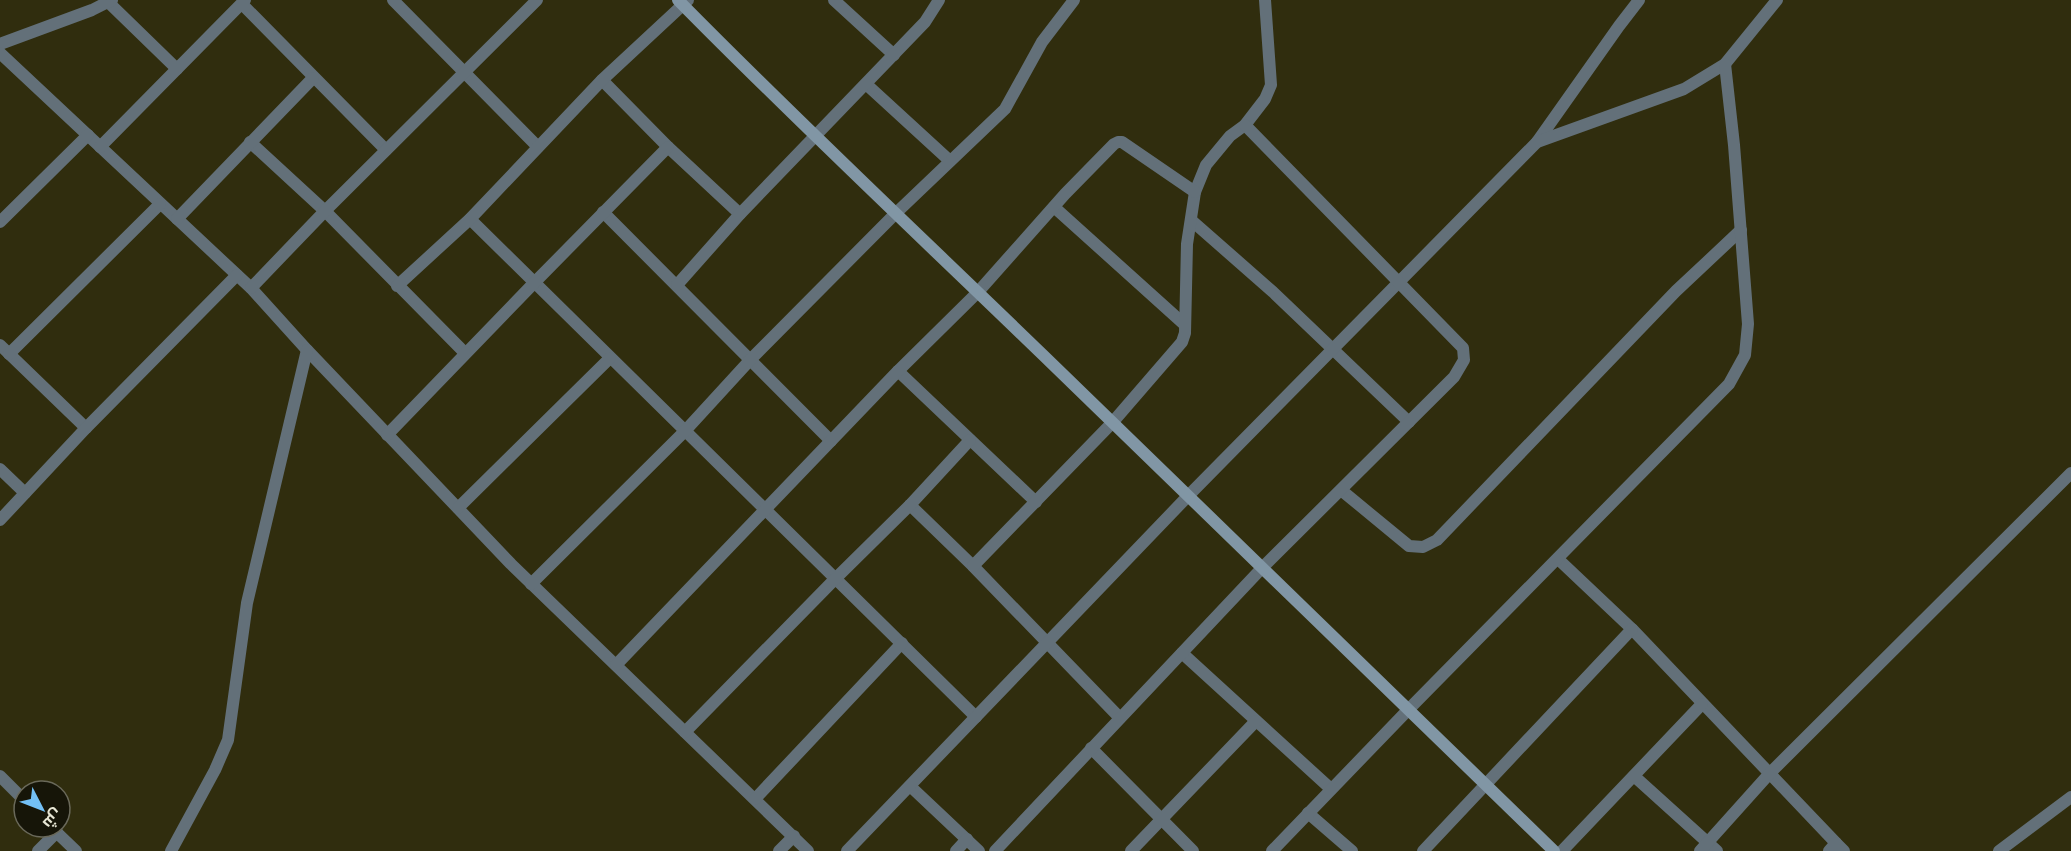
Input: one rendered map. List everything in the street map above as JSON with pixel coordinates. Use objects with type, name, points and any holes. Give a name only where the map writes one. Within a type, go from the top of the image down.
[{"type":"street","points":[[393,0],[538,147]]},
{"type":"street","points":[[251,288],[324,211],[537,0]]},
{"type":"street","points":[[834,0],[894,55]]},
{"type":"street","points":[[677,285],[740,214],[926,22],[939,0]]},
{"type":"street","points":[[531,584],[685,432],[751,359],[895,214],[1005,109],[1042,42],[1074,0]]},
{"type":"street","points":[[973,566],[1112,423],[1182,342],[1185,324],[1187,244],[1195,192],[1206,165],[1230,136],[1245,125],[1265,99],[1271,85],[1265,0]]},
{"type":"street","points":[[847,851],[1188,496],[1537,142],[1640,0]]},
{"type":"street","points":[[1537,142],[1684,89],[1725,64],[1777,0]]},
{"type":"street","points":[[0,44],[109,1],[177,69]]},
{"type":"street","points":[[100,147],[243,2],[313,78],[386,150]]},
{"type":"street","points":[[397,286],[470,219],[602,80],[683,2],[816,137],[1554,851]]},
{"type":"street","points":[[0,52],[251,288],[307,351],[531,584],[808,851]]},
{"type":"street","points":[[1272,851],[1729,384],[1745,355],[1748,324],[1734,145],[1725,64]]},
{"type":"street","points":[[177,219],[313,78]]},
{"type":"street","points":[[602,80],[668,147],[740,214]]},
{"type":"street","points":[[866,84],[950,161]]},
{"type":"street","points":[[995,851],[1262,568],[1454,378],[1464,360],[1463,348],[1245,125]]},
{"type":"street","points":[[3,214],[88,135]]},
{"type":"street","points":[[250,142],[324,211],[465,353]]},
{"type":"street","points":[[616,665],[898,371],[978,292],[1054,207],[1118,142],[1122,142],[1195,192]]},
{"type":"street","points":[[387,435],[668,147]]},
{"type":"street","points":[[86,428],[5,349],[160,204]]},
{"type":"street","points":[[1054,207],[1185,324]]},
{"type":"street","points":[[603,212],[831,441]]},
{"type":"street","points":[[470,219],[976,717]]},
{"type":"street","points":[[1191,220],[1273,292],[1409,422]]},
{"type":"street","points":[[1341,490],[1409,546],[1423,547],[1437,540],[1676,291],[1741,230]]},
{"type":"street","points":[[0,520],[86,428],[237,275]]},
{"type":"street","points":[[171,851],[215,770],[228,740],[248,603],[307,351]]},
{"type":"street","points":[[458,508],[610,358]]},
{"type":"street","points":[[898,371],[1036,502]]},
{"type":"street","points":[[685,732],[834,579],[910,505],[970,440]]},
{"type":"street","points":[[0,469],[25,493]]},
{"type":"street","points":[[1634,776],[1708,848],[1770,773],[2071,473]]},
{"type":"street","points":[[910,505],[973,566],[1120,718]]},
{"type":"street","points":[[1558,559],[1632,629],[1770,773],[1837,848]]},
{"type":"street","points":[[1423,851],[1632,629]]},
{"type":"street","points":[[755,799],[902,643]]},
{"type":"street","points":[[1182,653],[1331,789]]},
{"type":"street","points":[[1562,851],[1702,704]]},
{"type":"street","points":[[1131,851],[1256,721]]},
{"type":"street","points":[[1091,748],[1193,851]]},
{"type":"street","points":[[0,776],[12,788]]},
{"type":"street","points":[[910,786],[979,851]]},
{"type":"street","points":[[1999,851],[2071,797]]},
{"type":"street","points":[[1308,813],[1352,851]]},
{"type":"street","points":[[778,851],[794,836]]},
{"type":"street","points":[[38,851],[47,839]]},
{"type":"street","points":[[63,839],[76,851]]},
{"type":"street","points":[[956,851],[967,839]]}]
